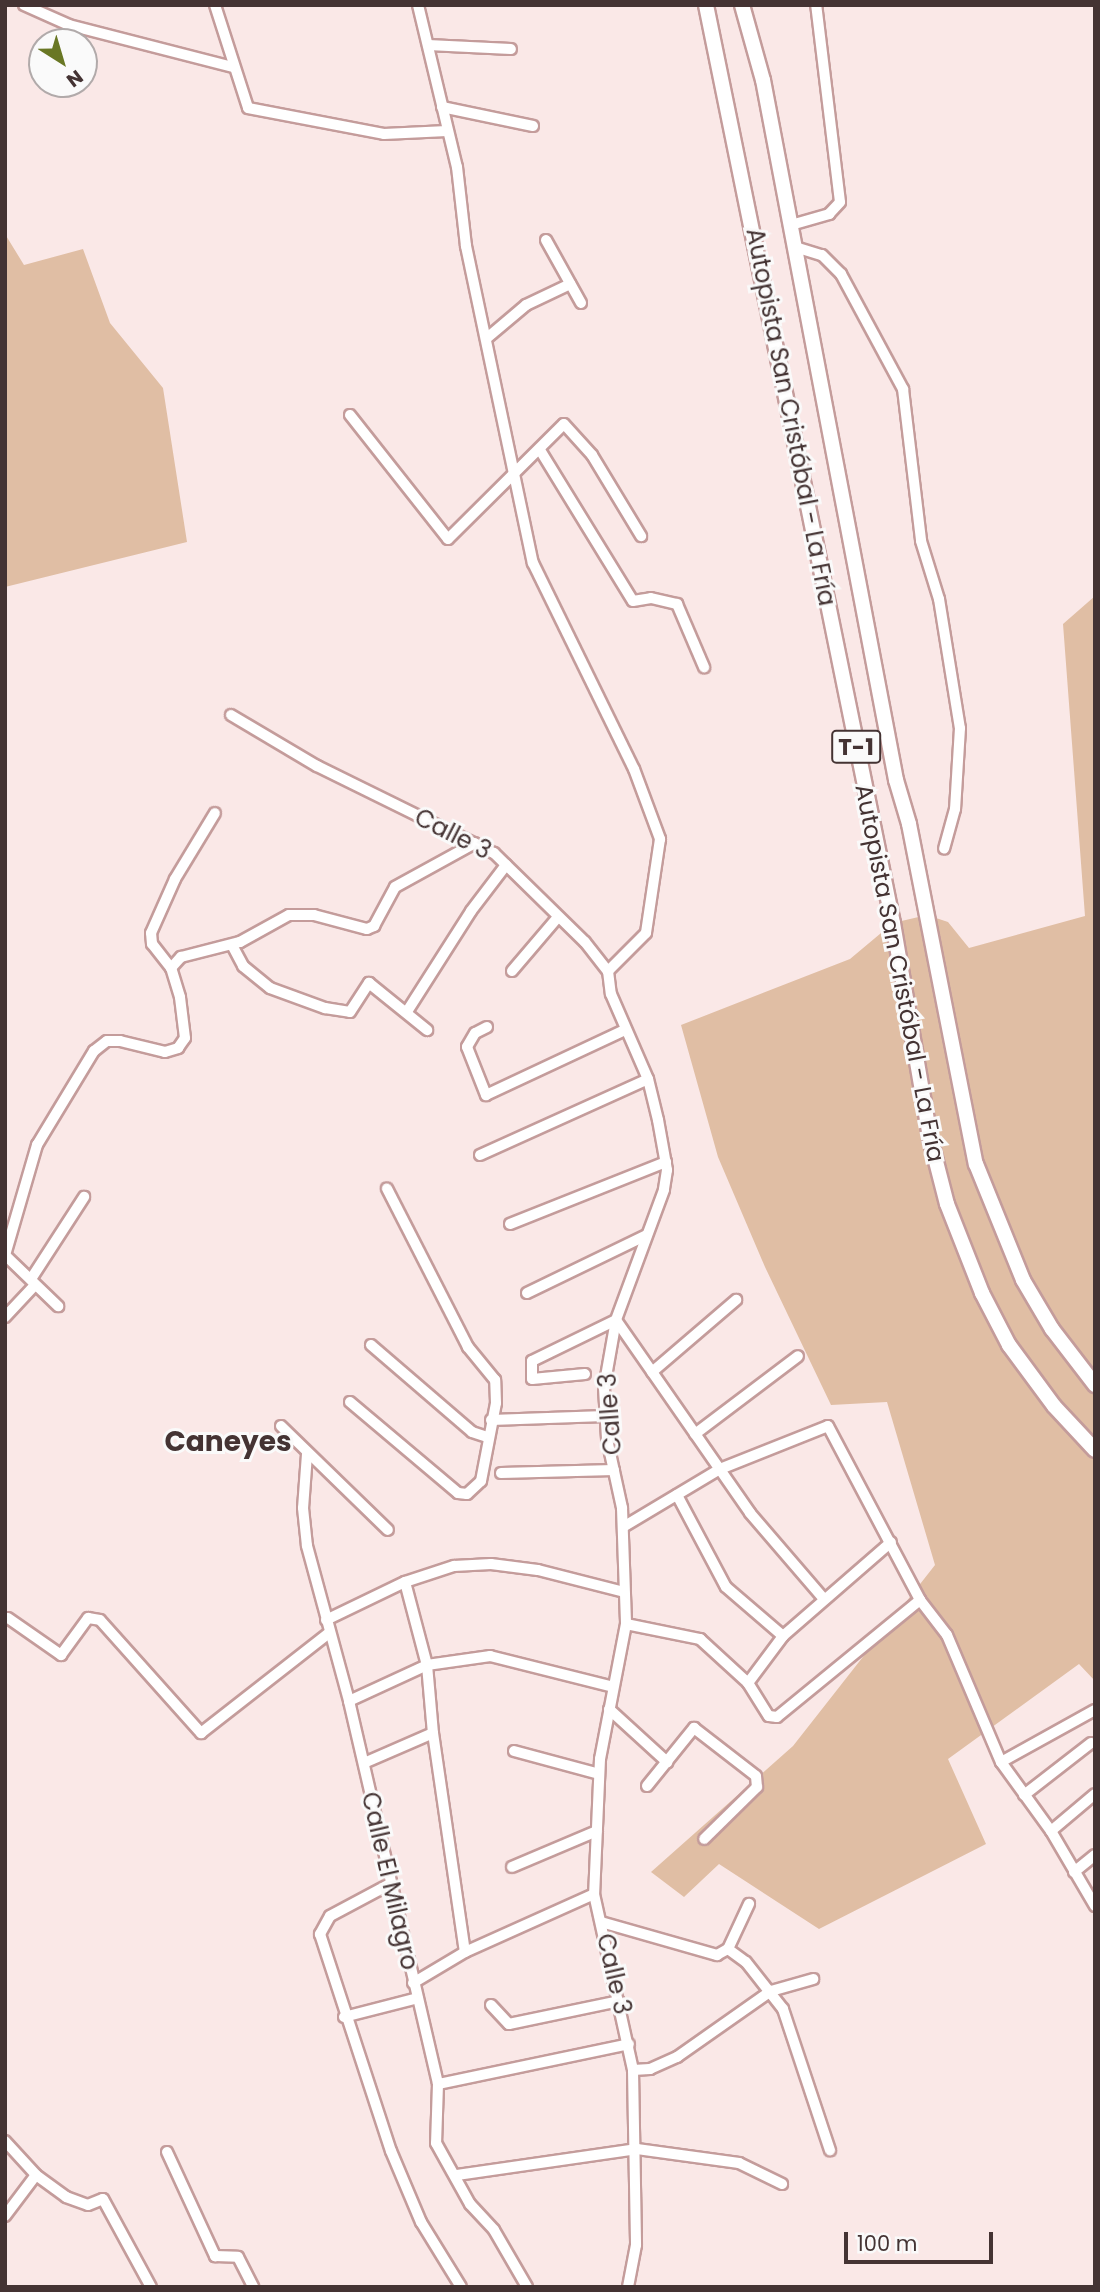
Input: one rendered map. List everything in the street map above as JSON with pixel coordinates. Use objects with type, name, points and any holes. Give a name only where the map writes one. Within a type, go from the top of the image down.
[{"type":"highway","name":"Autopista San Cristóbal - La Fría","points":[[706,5],[892,923],[930,1138],[947,1204],[982,1293],[1009,1345],[1054,1406],[1095,1450]]},
{"type":"highway","name":"Autopista San Cristóbal - La Fría","points":[[741,5],[762,80],[896,780],[909,824],[975,1164],[1023,1280],[1052,1329],[1095,1385]]},
{"type":"street","points":[[24,5],[69,24],[233,68]]},
{"type":"street","points":[[215,5],[247,108],[259,113],[384,134],[447,131]]},
{"type":"street","points":[[418,5],[447,131],[511,474],[541,583],[634,769],[660,839],[646,933],[608,971]]},
{"type":"street","points":[[791,225],[829,214],[840,202],[816,5]]},
{"type":"street","points":[[428,45],[511,49]]},
{"type":"street","points":[[442,107],[533,126]]},
{"type":"street","points":[[546,240],[581,303]]},
{"type":"street","points":[[795,247],[822,256],[841,274],[903,389],[921,541],[939,599],[960,729],[955,809],[944,849]]},
{"type":"street","points":[[487,338],[526,306],[570,284]]},
{"type":"street","points":[[350,415],[448,539],[564,424],[592,455],[641,536]]},
{"type":"street","points":[[540,450],[634,601],[650,598],[677,604],[704,667]]},
{"type":"street","name":"Calle 3","points":[[231,715],[317,766],[475,843],[506,865],[608,971],[625,1030],[648,1079],[666,1162],[664,1189],[616,1320],[607,1354],[605,1416],[623,1527],[626,1625],[599,1773],[594,1894],[634,2070],[636,2245],[628,2287]]},
{"type":"street","points":[[58,1306],[5,1255],[37,1145],[94,1051],[107,1041],[120,1041],[164,1052],[178,1048],[185,1038],[185,1015],[170,968],[152,944],[151,933],[176,879],[215,813]]},
{"type":"street","points":[[170,968],[181,957],[232,945],[289,915],[314,915],[368,929],[374,926],[396,887],[475,843]]},
{"type":"street","points":[[408,1010],[471,911],[506,865]]},
{"type":"street","points":[[512,971],[558,917]]},
{"type":"street","points":[[232,945],[243,966],[270,988],[325,1008],[350,1012],[369,983],[408,1010],[427,1030]]},
{"type":"street","points":[[487,1027],[475,1033],[467,1047],[486,1095],[625,1030]]},
{"type":"street","points":[[480,1155],[648,1079]]},
{"type":"street","points":[[509,1224],[666,1162]]},
{"type":"street","points":[[350,1402],[463,1495],[476,1488],[483,1477],[487,1437],[498,1394],[495,1380],[468,1347],[387,1189]]},
{"type":"street","points":[[5,1317],[33,1282],[84,1197]]},
{"type":"street","points":[[527,1293],[647,1235]]},
{"type":"street","points":[[652,1372],[736,1300]]},
{"type":"street","points":[[585,1374],[532,1379],[532,1361],[616,1320],[772,1541],[824,1600]]},
{"type":"street","points":[[371,1346],[472,1432],[487,1437]]},
{"type":"street","points":[[695,1434],[798,1356]]},
{"type":"street","points":[[491,1420],[605,1416]]},
{"type":"street","points":[[281,1426],[388,1530]]},
{"type":"street","points":[[623,1527],[720,1469],[828,1426],[920,1600],[947,1635],[1001,1762],[1051,1831],[1095,1906]]},
{"type":"street","name":"Calle El Milagro","points":[[307,1454],[304,1528],[349,1701],[438,2084],[436,2143],[457,2175],[470,2204],[494,2230],[527,2287]]},
{"type":"street","points":[[501,1473],[614,1470]]},
{"type":"street","points":[[677,1494],[726,1587],[783,1636]]},
{"type":"street","points":[[748,1684],[783,1636],[891,1542]]},
{"type":"street","points":[[327,1620],[405,1582],[454,1566],[491,1564],[624,1592]]},
{"type":"street","points":[[405,1582],[427,1665],[433,1734],[465,1952]]},
{"type":"street","points":[[626,1625],[700,1639],[748,1684],[768,1716],[777,1717],[920,1600]]},
{"type":"street","points":[[8,1618],[61,1655],[88,1618],[100,1620],[201,1733],[330,1633]]},
{"type":"street","points":[[349,1701],[427,1665],[490,1656],[613,1687]]},
{"type":"street","points":[[609,1709],[667,1762]]},
{"type":"street","points":[[1001,1762],[1095,1710]]},
{"type":"street","points":[[647,1786],[688,1732],[698,1728],[758,1778],[757,1787],[705,1839]]},
{"type":"street","points":[[363,1763],[433,1734]]},
{"type":"street","points":[[1024,1795],[1091,1743]]},
{"type":"street","points":[[514,1751],[599,1773]]},
{"type":"street","points":[[1051,1831],[1095,1794]]},
{"type":"street","points":[[512,1867],[597,1831]]},
{"type":"street","points":[[1074,1872],[1095,1855]]},
{"type":"street","points":[[390,1884],[330,1916],[320,1927],[344,2017],[374,2107],[421,2222],[461,2287]]},
{"type":"street","points":[[413,1983],[465,1952],[594,1894]]},
{"type":"street","points":[[601,1922],[717,1955],[728,1949],[749,1904]]},
{"type":"street","points":[[728,1949],[771,1991],[783,2009],[830,2150]]},
{"type":"street","points":[[634,2070],[650,2069],[677,2057],[771,1991],[813,1979]]},
{"type":"street","points":[[344,2017],[418,1998]]},
{"type":"street","points":[[491,2005],[509,2024],[619,2001]]},
{"type":"street","points":[[438,2084],[629,2044]]},
{"type":"street","points":[[5,2141],[36,2175],[66,2197],[88,2205],[103,2199],[151,2287]]},
{"type":"street","points":[[457,2175],[637,2149],[739,2162],[782,2184]]},
{"type":"street","points":[[167,2152],[215,2256],[238,2257],[253,2287]]},
{"type":"street","points":[[5,2217],[36,2175]]},
{"type":"shaded area","points":[[5,234],[24,265],[83,249],[110,323],[163,388],[187,542],[5,587]]},
{"type":"shaded area","points":[[1095,596],[1095,1681],[1079,1664],[948,1759],[986,1844],[819,1929],[719,1864],[684,1897],[651,1872],[793,1746],[935,1565],[887,1402],[831,1405],[765,1267],[718,1157],[681,1025],[850,959],[893,923],[927,915],[948,922],[969,948],[1085,916],[1063,624]]},
{"type":"district","name":"Caneyes","points":[[228,1442]]}]
